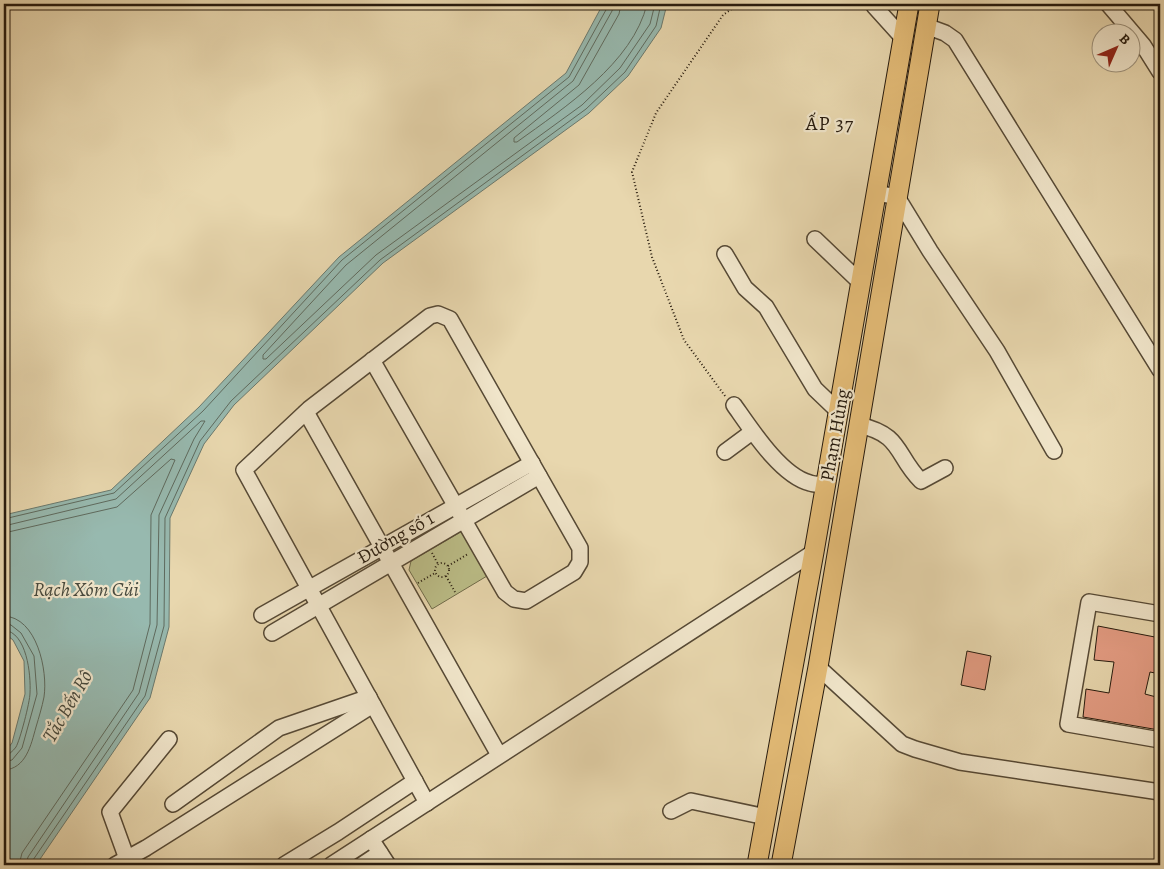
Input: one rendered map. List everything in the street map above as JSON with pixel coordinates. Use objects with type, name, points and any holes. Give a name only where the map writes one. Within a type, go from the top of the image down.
[{"type":"main road","name":"Phạm Hùng","points":[[758,865],[877,193],[908,4]]},
{"type":"main road","name":"Phạm Hùng","points":[[781,865],[818,667],[930,4]]},
{"type":"street","points":[[1108,4],[1143,45],[1160,72]]},
{"type":"street","points":[[874,6],[902,37]]},
{"type":"street","points":[[926,26],[945,33],[954,40],[1160,370]]},
{"type":"street","points":[[877,193],[897,196],[930,251],[997,351],[1054,450]]},
{"type":"street","points":[[815,239],[861,282]]},
{"type":"street","points":[[725,254],[745,288],[766,307],[815,390],[838,412]]},
{"type":"street","points":[[372,360],[504,592],[514,599],[526,601],[574,572],[580,562],[580,548],[450,319],[438,314],[430,316],[372,360],[306,412],[244,470],[427,803]]},
{"type":"street","points":[[732,404],[752,432],[788,471],[809,483],[826,485]]},
{"type":"street","points":[[306,412],[499,756]]},
{"type":"street","points":[[859,425],[874,429],[889,438],[922,481],[945,468]]},
{"type":"street","points":[[725,452],[752,432]]},
{"type":"street","points":[[262,616],[455,506],[535,469]]},
{"type":"street","name":"Đường số 1","points":[[272,633],[463,520],[535,469]]},
{"type":"street","points":[[331,865],[814,552]]},
{"type":"street","points":[[1160,614],[1090,602],[1068,724],[1160,740]]},
{"type":"street","points":[[818,667],[902,744],[915,749],[960,762],[1160,792]]},
{"type":"street","points":[[172,804],[279,728],[371,701]]},
{"type":"street","points":[[169,739],[110,812],[121,862],[155,843],[371,701]]},
{"type":"street","points":[[284,865],[338,832],[415,780]]},
{"type":"street","points":[[671,811],[691,801],[766,817]]},
{"type":"street","points":[[362,865],[384,859],[372,839]]},
{"type":"path","points":[[732,404],[684,340],[652,257],[632,172],[656,113],[723,15],[733,8]]},
{"type":"path","points":[[448,566],[478,548]]},
{"type":"path","points":[[435,573],[435,568],[438,564],[445,563],[448,566]]},
{"type":"path","points":[[446,576],[449,571],[448,566]]},
{"type":"path","points":[[406,590],[435,573]]},
{"type":"path","points":[[435,573],[441,577],[446,576]]},
{"type":"path","points":[[446,576],[455,592]]},
{"type":"green space","points":[[464,530],[497,570],[432,609],[409,570],[411,561]]},
{"type":"water","name":"Rạch Xóm Củi","points":[[603,4],[667,4],[661,28],[628,76],[589,113],[383,263],[234,405],[204,444],[170,518],[169,627],[150,698],[36,865],[4,865],[4,753],[12,743],[25,694],[24,661],[13,640],[4,633],[4,515],[111,490],[199,407],[339,257],[566,73]]},
{"type":"building","points":[[1098,626],[1160,638],[1160,674],[1150,672],[1145,694],[1160,698],[1159,730],[1083,717],[1086,689],[1109,693],[1114,662],[1094,660]]},
{"type":"building","points":[[967,651],[991,656],[985,690],[961,685]]},
{"type":"district","name":"ẤP 37","points":[[830,123]]},
{"type":"water label","name":"Tắc Bến Rô","points":[[67,706]]}]
